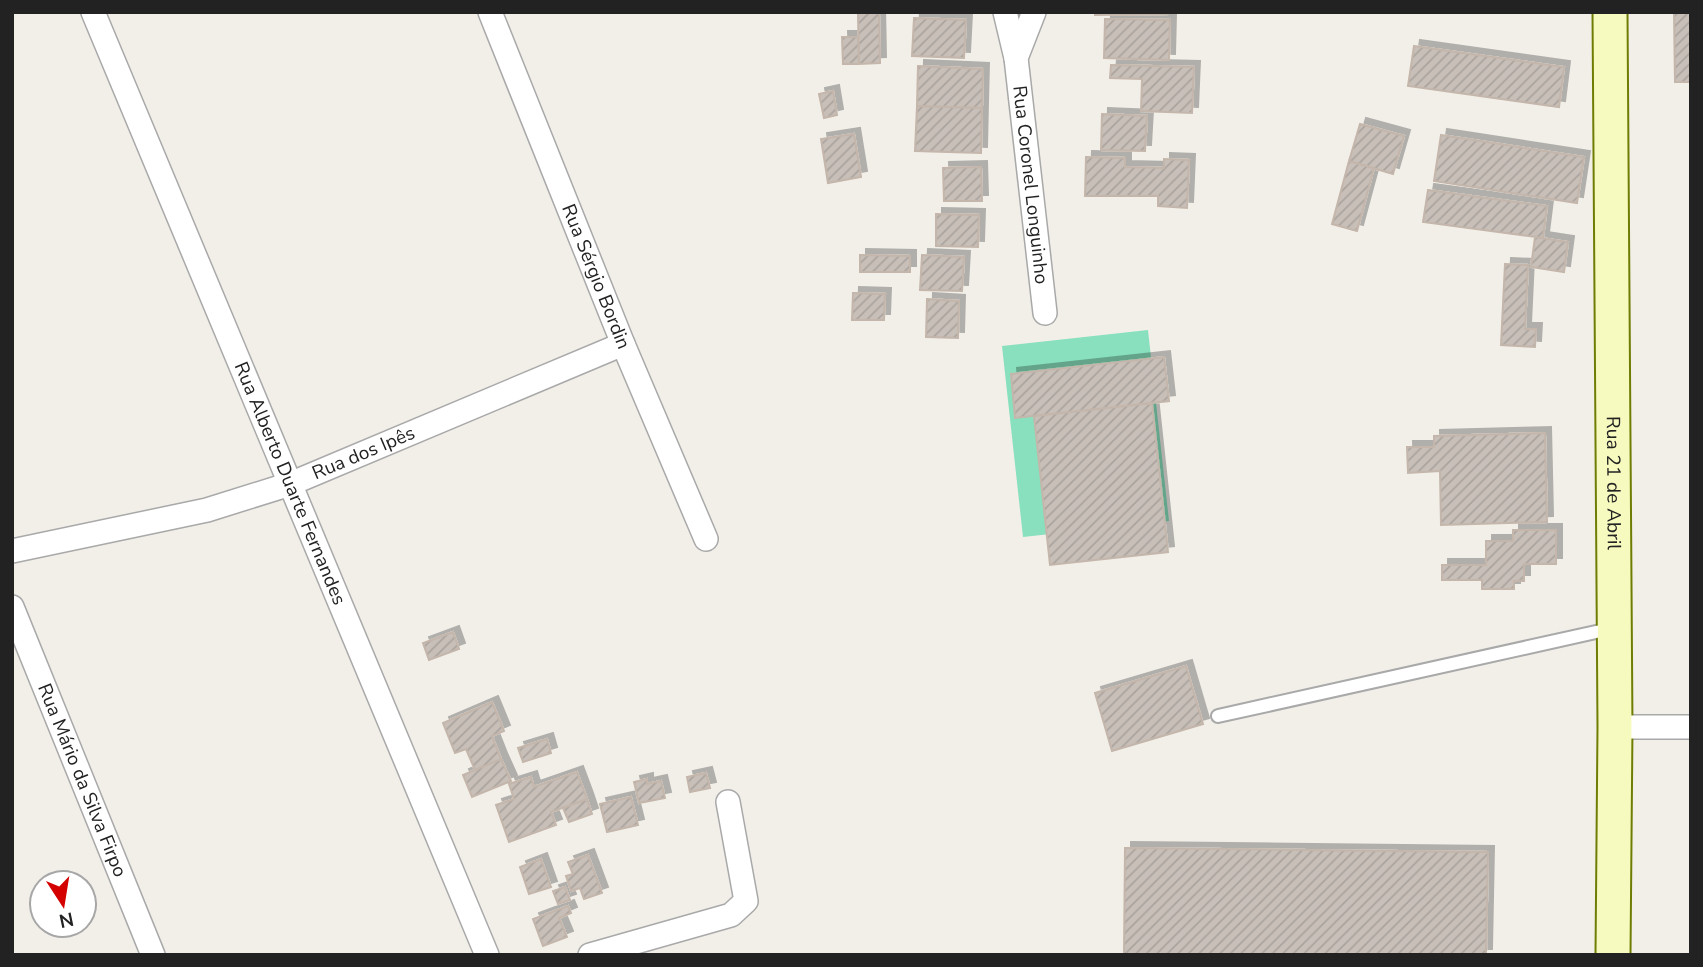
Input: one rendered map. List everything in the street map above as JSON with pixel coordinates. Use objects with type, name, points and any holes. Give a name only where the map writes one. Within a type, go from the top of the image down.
[{"type":"street","name":"Rua Alberto Duarte Fernandes","points":[[93,12],[487,955]]},
{"type":"street","name":"Rua Sérgio Bordin","points":[[490,12],[623,344],[706,539]]},
{"type":"street","name":"Rua Coronel Longuinho","points":[[1005,12],[1016,58],[1045,313]]},
{"type":"street","name":"Rua Coronel Longuinho","points":[[1016,58],[1034,12]]},
{"type":"street","name":"Rua 21 de Abril","points":[[1611,12],[1615,727],[1613,955]]},
{"type":"street","name":"Rua dos Ipês","points":[[12,551],[207,510],[290,484],[623,344]]},
{"type":"street","name":"Rua Mário da Silva Firpo","points":[[12,607],[153,955]]},
{"type":"street","points":[[1615,727],[1691,727]]},
{"type":"street","points":[[590,955],[731,915],[741,909],[746,901],[728,802]]},
{"type":"lane","points":[[1218,716],[1614,628]]},
{"type":"green space","points":[[1148,330],[1169,521],[1023,537],[1002,346]]},
{"type":"building","points":[[1095,12],[1168,12],[1168,14],[1095,15]]},
{"type":"building","points":[[1674,12],[1691,12],[1691,82],[1675,82]]},
{"type":"building","points":[[858,13],[879,13],[880,63],[859,64]]},
{"type":"building","points":[[914,18],[966,20],[964,58],[912,56]]},
{"type":"building","points":[[1105,19],[1170,20],[1169,60],[1104,58]]},
{"type":"building","points":[[842,37],[858,37],[859,64],[843,64]]},
{"type":"building","points":[[1414,46],[1564,67],[1559,107],[1408,86]]},
{"type":"building","points":[[1111,65],[1194,67],[1192,113],[1141,111],[1142,79],[1110,78]]},
{"type":"building","points":[[918,66],[983,69],[982,108],[917,106]]},
{"type":"building","points":[[833,91],[837,115],[824,118],[819,94]]},
{"type":"building","points":[[917,106],[982,108],[981,153],[915,151]]},
{"type":"building","points":[[1102,114],[1147,116],[1145,151],[1101,150]]},
{"type":"building","points":[[1360,124],[1404,136],[1393,174],[1349,161]]},
{"type":"building","points":[[854,134],[861,177],[828,183],[821,139]]},
{"type":"building","points":[[1441,135],[1584,157],[1577,203],[1434,181]]},
{"type":"building","points":[[1086,157],[1125,158],[1125,167],[1164,168],[1164,159],[1189,160],[1187,208],[1158,206],[1158,196],[1085,196]]},
{"type":"building","points":[[1349,161],[1374,168],[1357,231],[1332,224]]},
{"type":"building","points":[[981,167],[982,201],[944,201],[943,168]]},
{"type":"building","points":[[1428,190],[1547,206],[1543,238],[1423,222]]},
{"type":"building","points":[[936,214],[979,215],[978,247],[936,246]]},
{"type":"building","points":[[1535,237],[1568,242],[1564,272],[1531,267]]},
{"type":"building","points":[[860,255],[910,256],[910,272],[860,272]]},
{"type":"building","points":[[922,255],[964,257],[962,291],[920,290]]},
{"type":"building","points":[[1505,264],[1528,265],[1525,329],[1536,329],[1535,347],[1501,345]]},
{"type":"building","points":[[853,293],[885,294],[884,320],[852,320]]},
{"type":"building","points":[[927,299],[959,301],[958,338],[926,337]]},
{"type":"building","points":[[1164,357],[1169,401],[1015,418],[1011,374]]},
{"type":"building","points":[[1152,403],[1168,552],[1050,565],[1034,416]]},
{"type":"building","points":[[1545,433],[1547,522],[1441,525],[1440,471],[1408,473],[1407,447],[1434,447],[1434,436]]},
{"type":"building","points":[[1513,530],[1556,530],[1556,564],[1524,564],[1524,581],[1514,581],[1514,589],[1482,589],[1482,580],[1442,580],[1442,565],[1486,565],[1486,541],[1513,541]]},
{"type":"building","points":[[453,632],[459,649],[429,660],[423,643]]},
{"type":"building","points":[[1186,666],[1203,724],[1112,751],[1095,693]]},
{"type":"building","points":[[492,702],[504,731],[492,736],[501,759],[475,770],[466,749],[455,753],[443,723]]},
{"type":"building","points":[[547,739],[551,753],[523,762],[518,748]]},
{"type":"building","points":[[501,759],[511,781],[472,797],[463,775]]},
{"type":"building","points":[[577,772],[587,799],[551,812],[556,825],[509,842],[496,805],[514,799],[509,784],[531,777],[534,787]]},
{"type":"building","points":[[706,773],[710,788],[690,792],[687,777]]},
{"type":"building","points":[[647,779],[647,784],[661,781],[665,798],[639,803],[634,782]]},
{"type":"building","points":[[631,797],[638,825],[607,832],[600,804]]},
{"type":"building","points":[[587,799],[592,814],[569,822],[563,808]]},
{"type":"building","points":[[1125,848],[1488,852],[1486,955],[1124,955]]},
{"type":"building","points":[[588,855],[602,893],[584,899],[580,888],[571,891],[566,876],[573,874],[568,862]]},
{"type":"building","points":[[541,859],[551,887],[529,894],[520,867]]},
{"type":"building","points":[[565,887],[570,900],[558,904],[553,891]]},
{"type":"building","points":[[568,906],[571,913],[559,918],[567,937],[543,946],[533,919]]}]
